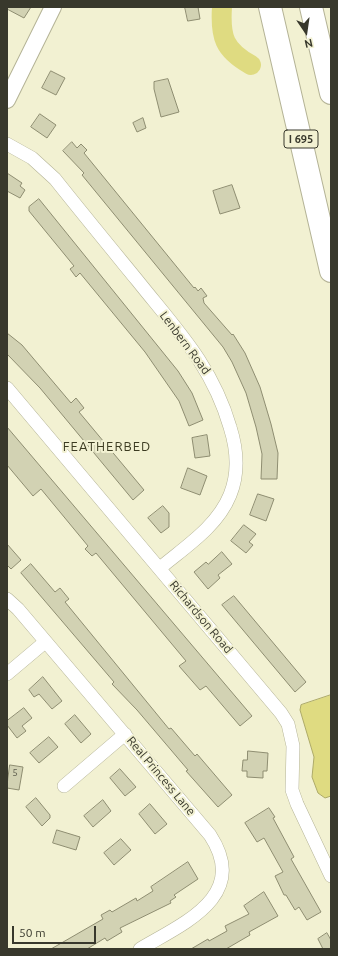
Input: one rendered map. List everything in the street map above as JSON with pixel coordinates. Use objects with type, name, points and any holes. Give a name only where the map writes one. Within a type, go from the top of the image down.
[{"type":"highway","name":"I 695","points":[[270,7],[331,271]]},
{"type":"highway","points":[[311,7],[331,92]]},
{"type":"street","points":[[7,100],[53,7]]},
{"type":"street","name":"Lenbern Road","points":[[7,144],[32,158],[55,179],[198,356],[209,373],[224,406],[234,439],[236,462],[230,495],[221,513],[160,568]]},
{"type":"street","name":"Richardson Road","points":[[7,388],[281,713],[288,724],[293,746],[292,790],[297,804],[331,876]]},
{"type":"street","name":"Real Princess Lane","points":[[7,600],[18,609],[125,734],[210,835],[218,849],[222,864],[221,880],[216,895],[207,906],[195,916],[140,949]]},
{"type":"street","points":[[7,674],[45,642]]},
{"type":"street","points":[[64,786],[125,734]]},
{"type":"shaded area","points":[[331,695],[331,796],[325,798],[318,793],[312,777],[314,757],[300,710],[301,705]]},
{"type":"building","points":[[7,7],[31,7],[24,18],[7,9]]},
{"type":"building","points":[[185,7],[198,7],[200,19],[188,21]]},
{"type":"building","points":[[51,71],[65,78],[56,95],[42,88]]},
{"type":"building","points":[[168,79],[179,112],[161,117],[154,89],[154,82]]},
{"type":"building","points":[[40,114],[56,125],[47,138],[31,127]]},
{"type":"building","points":[[143,118],[146,128],[137,132],[133,123]]},
{"type":"building","points":[[72,142],[77,148],[81,144],[87,150],[84,153],[194,288],[195,287],[198,291],[201,288],[207,296],[203,298],[204,303],[232,335],[233,334],[245,353],[260,387],[271,424],[278,453],[277,479],[261,479],[262,454],[256,427],[246,393],[232,362],[223,347],[82,175],[84,173],[63,151]]},
{"type":"building","points":[[7,173],[22,183],[20,186],[25,190],[20,198],[7,191]]},
{"type":"building","points":[[232,185],[240,208],[220,214],[213,191]]},
{"type":"building","points":[[39,199],[178,371],[192,393],[203,420],[189,426],[179,401],[145,352],[80,273],[76,277],[70,269],[74,266],[29,211],[29,207]]},
{"type":"building","points":[[7,333],[22,345],[71,403],[76,398],[84,408],[79,412],[144,490],[133,500],[40,388],[7,354]]},
{"type":"building","points":[[7,427],[252,716],[240,726],[206,686],[200,690],[179,666],[186,661],[96,553],[92,556],[85,549],[88,546],[41,489],[33,496],[7,465]]},
{"type":"building","points":[[207,435],[210,456],[195,458],[192,438]]},
{"type":"building","points":[[188,468],[207,476],[200,495],[181,488]]},
{"type":"building","points":[[258,494],[274,499],[266,521],[250,515]]},
{"type":"building","points":[[163,506],[169,513],[169,527],[161,533],[148,518]]},
{"type":"building","points":[[244,525],[256,534],[249,542],[253,545],[246,553],[231,541]]},
{"type":"building","points":[[7,544],[21,560],[11,569],[7,565]]},
{"type":"building","points":[[222,552],[232,564],[218,575],[220,578],[208,589],[194,572],[206,562],[208,564]]},
{"type":"building","points":[[31,564],[55,592],[60,588],[69,599],[65,602],[169,729],[171,728],[195,756],[197,754],[232,795],[218,807],[186,771],[188,770],[137,710],[112,684],[114,682],[21,573]]},
{"type":"building","points":[[234,596],[306,682],[295,692],[222,605]]},
{"type":"building","points":[[43,677],[62,701],[52,709],[39,694],[34,697],[29,690]]},
{"type":"building","points":[[24,708],[32,718],[22,726],[26,731],[17,738],[7,725],[7,721]]},
{"type":"building","points":[[75,715],[91,734],[81,743],[65,724]]},
{"type":"building","points":[[49,737],[58,747],[39,763],[30,753]]},
{"type":"building","points":[[248,751],[268,753],[267,771],[263,771],[263,778],[247,777],[247,771],[242,771],[243,760],[247,760]]},
{"type":"building","points":[[10,765],[23,767],[19,790],[7,788]]},
{"type":"building","points":[[120,769],[136,787],[125,796],[110,778]]},
{"type":"building","points":[[36,798],[50,815],[50,818],[42,826],[26,807]]},
{"type":"building","points":[[103,800],[111,811],[93,827],[84,816]]},
{"type":"building","points":[[150,804],[167,824],[155,834],[139,814]]},
{"type":"building","points":[[269,808],[275,817],[273,818],[294,857],[291,859],[321,912],[307,920],[299,907],[295,910],[286,895],[284,895],[275,876],[283,872],[264,838],[257,842],[245,823]]},
{"type":"building","points":[[57,830],[80,837],[76,850],[53,843]]},
{"type":"building","points":[[121,839],[131,850],[114,865],[104,853]]},
{"type":"building","points":[[188,862],[198,879],[174,895],[176,897],[170,901],[171,903],[120,928],[122,932],[107,941],[105,938],[87,949],[51,949],[103,919],[101,915],[110,910],[112,912],[136,898],[137,901],[153,891],[151,887]]},
{"type":"building","points":[[264,892],[278,916],[249,932],[250,935],[226,949],[191,949],[208,939],[209,941],[227,931],[225,926],[249,914],[244,906]]},
{"type":"building","points":[[327,933],[331,940],[331,949],[323,949],[318,939]]},
{"type":"waterway","points":[[222,7],[222,27],[226,42],[235,54],[251,65]]},
{"type":"district","name":"FEATHERBED","points":[[107,447]]}]
